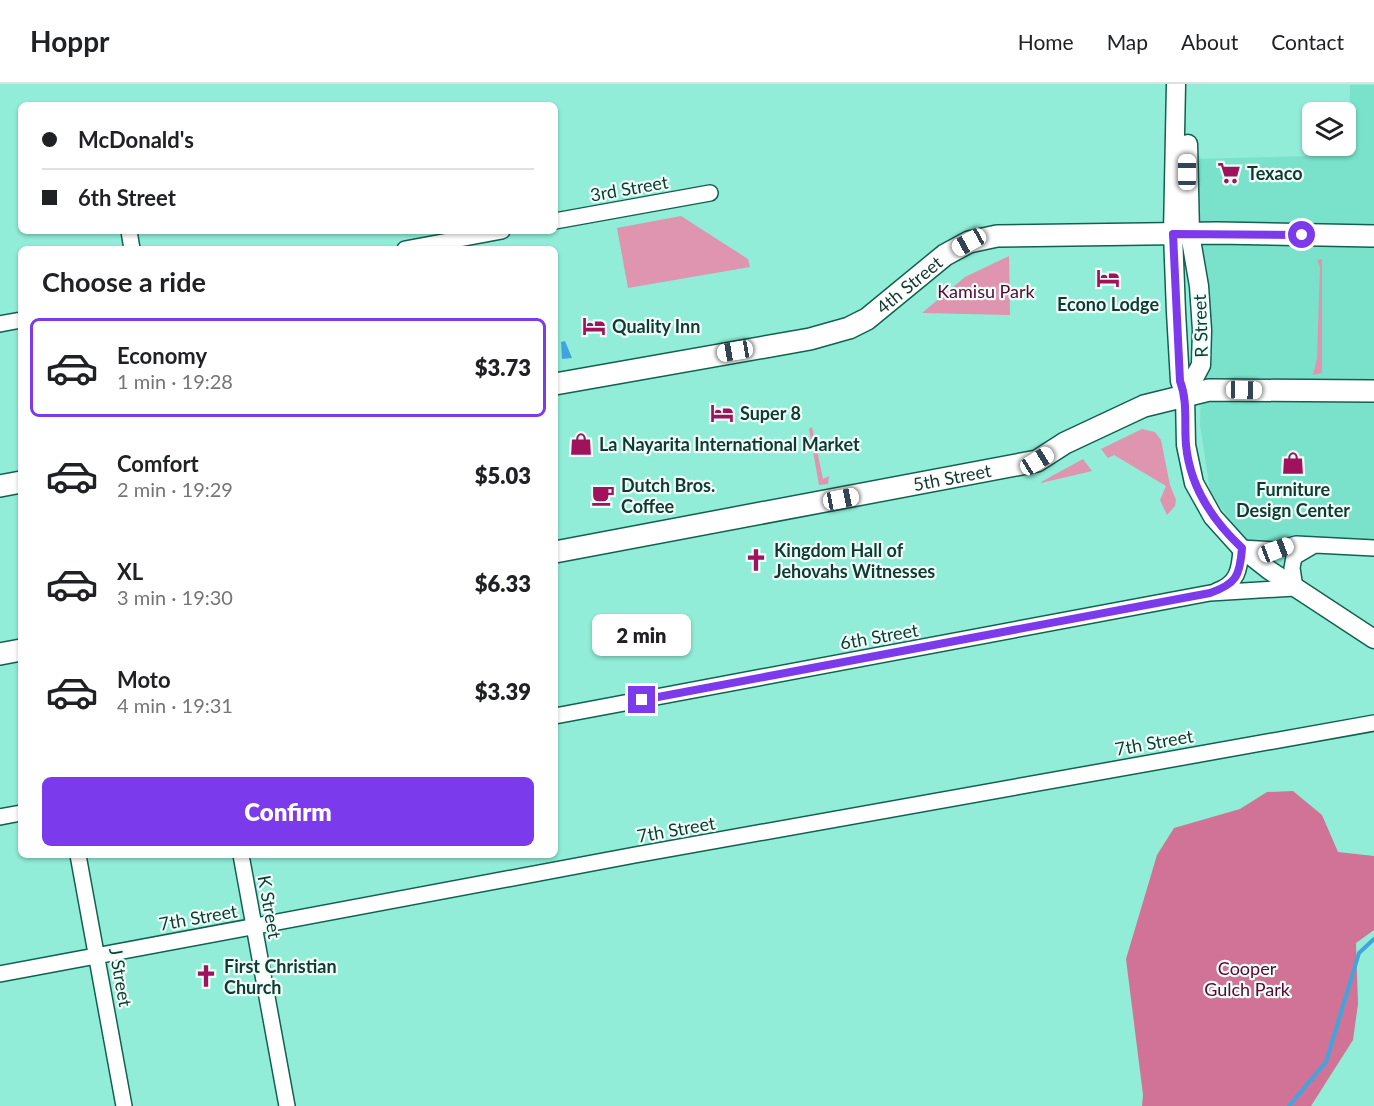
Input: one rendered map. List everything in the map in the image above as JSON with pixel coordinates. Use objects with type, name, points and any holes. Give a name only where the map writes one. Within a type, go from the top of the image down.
[{"type":"highway","name":"4th Street","points":[[558,383],[810,339],[849,328],[867,319],[945,255],[969,242],[1025,233],[1374,236]]},
{"type":"highway","name":"5th Street","points":[[558,551],[1037,461],[1065,443],[1144,406],[1209,390],[1374,390]]},
{"type":"highway","points":[[0,486],[18,483]]},
{"type":"highway","points":[[0,654],[18,651]]},
{"type":"main road","name":"R Street","points":[[1176,84],[1181,234],[1199,286],[1202,365],[1185,395]]},
{"type":"main road","name":"R Street","points":[[1185,395],[1180,381],[1181,234],[1188,84]]},
{"type":"main road","points":[[1185,395],[1186,445],[1194,483],[1213,517],[1242,548],[1295,588],[1374,639]]},
{"type":"street","name":"3rd Street","points":[[558,220],[710,193]]},
{"type":"street","points":[[421,246],[486,234]]},
{"type":"street","points":[[0,324],[18,321]]},
{"type":"street","points":[[1210,593],[1232,584],[1240,568],[1242,548],[1276,550],[1296,544],[1311,547],[1374,548]]},
{"type":"street","points":[[1210,593],[1295,588],[1292,568],[1294,557],[1311,547]]},
{"type":"street","name":"6th Street","points":[[558,715],[1210,593]]},
{"type":"street","name":"7th Street","points":[[0,974],[1369,722]]},
{"type":"street","points":[[0,817],[18,814]]},
{"type":"street","name":"J Street","points":[[79,858],[124,1106]]},
{"type":"street","name":"K Street","points":[[242,858],[287,1106]]},
{"type":"shaded area","points":[[1350,85],[1374,85],[1374,543],[1246,544],[1210,491],[1200,424],[1204,296],[1190,159],[1356,156],[1356,102],[1350,102]]},
{"type":"green space","points":[[681,216],[748,259],[750,267],[628,288],[617,228]]},
{"type":"green space","name":"Kamisu Park","points":[[1009,256],[1010,315],[922,313],[965,277]]},
{"type":"green space","points":[[1322,259],[1322,373],[1313,375],[1317,358],[1320,267],[1317,260]]},
{"type":"green space","points":[[812,427],[823,479],[829,476],[828,484],[819,485],[809,429]]},
{"type":"green space","points":[[1142,429],[1155,432],[1161,440],[1170,485],[1176,500],[1175,506],[1167,515],[1160,500],[1166,486],[1114,455],[1108,458],[1101,449]]},
{"type":"green space","points":[[1083,459],[1092,471],[1041,483],[1041,482]]},
{"type":"green space","name":"Cooper Gulch Park","points":[[1293,791],[1322,815],[1338,852],[1374,856],[1374,930],[1356,943],[1358,1004],[1353,1040],[1311,1106],[1142,1106],[1143,1095],[1126,959],[1157,855],[1174,828],[1240,809],[1267,792]]},
{"type":"water","points":[[565,341],[572,358],[562,359],[561,342]]},
{"type":"waterway","points":[[1289,1106],[1326,1062],[1359,953],[1374,939]]},
{"type":"place","name":"Texaco","points":[[1229,173]]},
{"type":"place","name":"Econo Lodge","points":[[1108,278]]},
{"type":"place","name":"Quality Inn","points":[[594,326]]},
{"type":"place","name":"Super 8","points":[[722,413]]},
{"type":"place","name":"La Nayarita International Market","points":[[581,444]]},
{"type":"place","name":"Furniture Design Center","points":[[1293,463]]},
{"type":"place","name":"Dutch Bros. Coffee","points":[[603,495]]},
{"type":"place","name":"Kingdom Hall of Jehovahs Witnesses","points":[[756,560]]},
{"type":"place","name":"First Christian Church","points":[[206,976]]},
{"type":"route","points":[[642,700],[993,636],[1210,593],[1232,584],[1240,568],[1242,548],[1213,517],[1194,483],[1189,463],[1186,445],[1185,395],[1180,381],[1173,234],[1302,235]]}]
